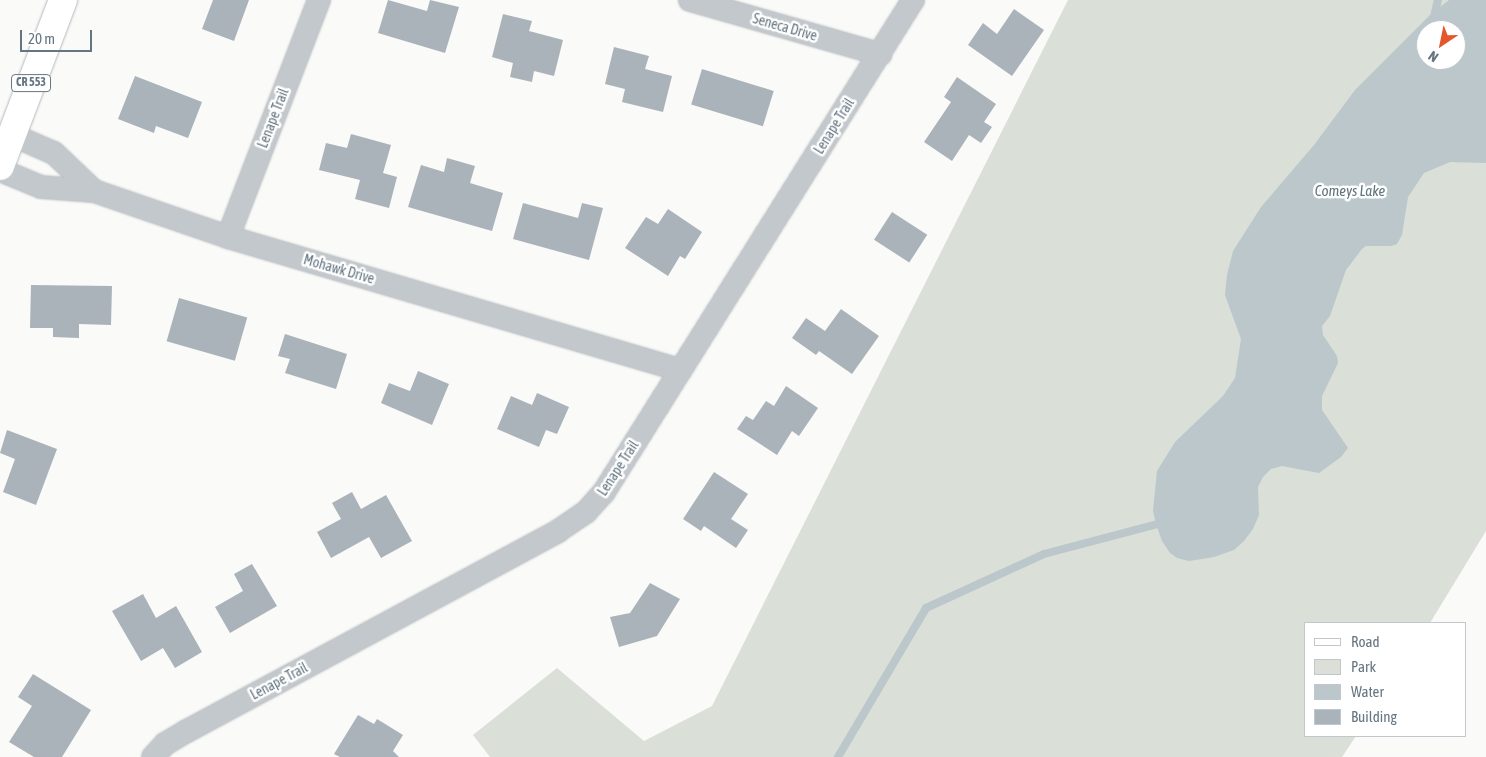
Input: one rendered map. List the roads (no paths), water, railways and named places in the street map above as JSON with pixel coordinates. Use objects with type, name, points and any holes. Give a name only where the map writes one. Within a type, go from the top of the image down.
[{"type":"main road","name":"CR 553","points":[[0,166],[10,134],[63,0]]},
{"type":"street","name":"Lenape Trail","points":[[228,237],[319,0]]},
{"type":"street","name":"Seneca Drive","points":[[690,0],[880,54]]},
{"type":"street","name":"Lenape Trail","points":[[153,757],[165,744],[187,731],[558,532],[586,512],[604,492],[913,0]]},
{"type":"street","points":[[10,134],[54,153],[94,191]]},
{"type":"street","name":"Mohawk Drive","points":[[0,170],[41,187],[94,191],[228,237],[679,370]]},
{"type":"water","name":"Comeys Lake","points":[[1449,0],[1486,0],[1486,163],[1450,162],[1424,173],[1408,197],[1402,235],[1397,244],[1391,246],[1366,246],[1346,270],[1330,316],[1322,326],[1323,335],[1337,356],[1338,363],[1322,396],[1322,410],[1348,448],[1341,457],[1319,473],[1282,466],[1271,469],[1263,477],[1258,487],[1259,515],[1253,529],[1244,541],[1234,550],[1214,557],[1189,561],[1177,558],[1170,553],[1162,541],[1153,511],[1157,471],[1175,442],[1223,396],[1235,378],[1241,339],[1225,295],[1227,275],[1233,251],[1261,207],[1314,145],[1355,90],[1416,29],[1416,70],[1466,70],[1466,20],[1425,20]]},
{"type":"waterway","points":[[1433,20],[1438,0]]},
{"type":"waterway","points":[[838,757],[926,608],[1044,554],[1165,522]]}]
